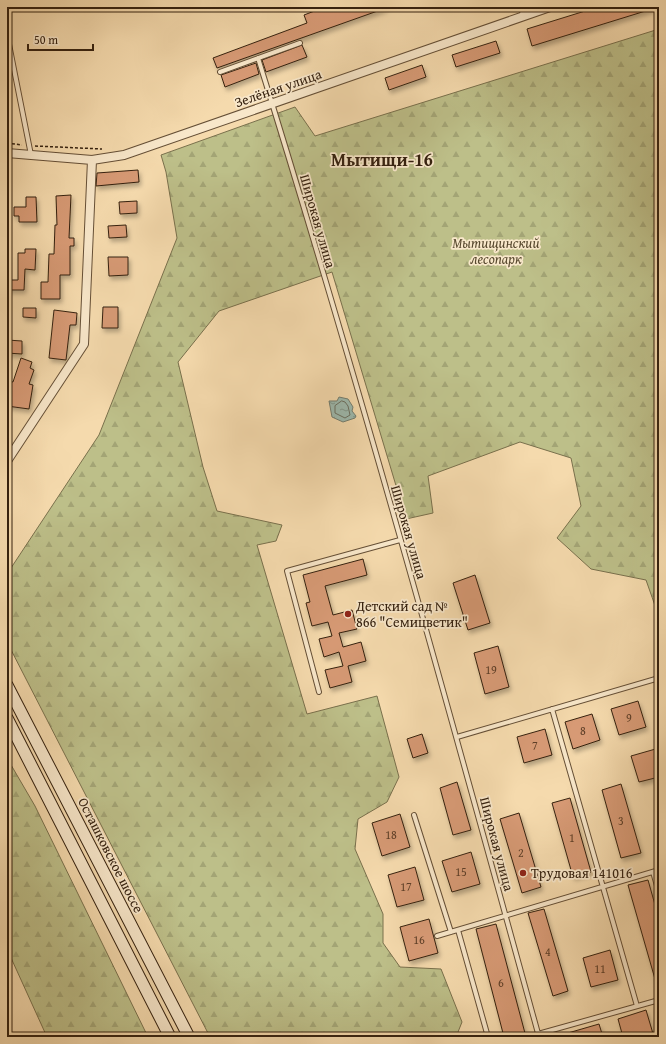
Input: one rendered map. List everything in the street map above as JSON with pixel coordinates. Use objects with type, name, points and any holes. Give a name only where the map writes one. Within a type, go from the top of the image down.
[{"type":"main road","name":"Осташковское шоссе","points":[[7,685],[189,1037]]},
{"type":"main road","points":[[7,718],[170,1037]]},
{"type":"street","name":"Зелёная улица","points":[[7,153],[92,160],[124,155],[272,104],[522,11],[550,7]]},
{"type":"street","points":[[7,462],[84,344],[92,160]]},
{"type":"lane","points":[[7,34],[31,155]]},
{"type":"lane","points":[[220,72],[300,43]]},
{"type":"lane","name":"Широкая улица","points":[[258,58],[457,737],[538,1035]]},
{"type":"lane","points":[[319,692],[287,571],[400,540]]},
{"type":"lane","points":[[457,737],[659,678]]},
{"type":"lane","points":[[552,709],[637,1006]]},
{"type":"lane","points":[[414,815],[451,932]]},
{"type":"lane","points":[[437,936],[659,870]]},
{"type":"lane","points":[[653,872],[659,893]]},
{"type":"lane","points":[[458,930],[488,1037]]},
{"type":"lane","points":[[538,1035],[659,1000]]},
{"type":"green space","name":"Мытищинский лесопарк","points":[[659,29],[659,617],[646,580],[591,569],[557,538],[581,506],[571,458],[520,442],[428,476],[433,513],[406,519],[332,272],[219,311],[178,362],[203,467],[217,511],[282,525],[276,541],[257,545],[307,714],[377,696],[399,777],[387,802],[358,819],[355,849],[383,914],[383,943],[400,967],[441,969],[462,1022],[456,1037],[210,1037],[7,642],[7,574],[99,435],[177,238],[166,172],[161,155],[295,107],[315,136]]},
{"type":"green space","points":[[7,758],[35,806],[148,1037],[47,1037],[7,949]]},
{"type":"water","points":[[339,397],[348,399],[353,407],[352,411],[356,416],[355,418],[343,422],[332,417],[329,401],[337,401]]},
{"type":"building","points":[[325,7],[386,8],[217,68],[213,58],[307,23],[304,15]]},
{"type":"building","points":[[598,7],[652,7],[652,9],[532,46],[527,29]]},
{"type":"building","points":[[496,41],[500,53],[456,67],[452,55]]},
{"type":"building","points":[[302,45],[307,57],[266,72],[262,60]]},
{"type":"building","points":[[256,63],[259,74],[225,87],[221,75]]},
{"type":"building","points":[[422,65],[426,77],[389,90],[385,78]]},
{"type":"building","points":[[138,170],[139,182],[96,186],[97,173]]},
{"type":"building","points":[[71,195],[69,238],[74,238],[74,246],[70,246],[70,275],[60,275],[60,299],[41,299],[41,282],[48,282],[49,254],[54,254],[55,225],[57,225],[56,196]]},
{"type":"building","points":[[26,197],[36,197],[37,222],[19,222],[19,216],[14,216],[14,207],[26,207]]},
{"type":"building","points":[[137,201],[137,213],[120,214],[119,202]]},
{"type":"building","points":[[126,225],[127,237],[109,238],[108,226]]},
{"type":"building","points":[[25,249],[36,249],[35,270],[25,269],[24,290],[7,290],[7,280],[18,280],[18,253],[25,253]]},
{"type":"building","points":[[108,257],[128,257],[128,275],[109,276]]},
{"type":"building","points":[[103,307],[118,307],[118,328],[102,328]]},
{"type":"building","points":[[23,308],[36,308],[36,318],[23,317]]},
{"type":"building","points":[[54,310],[77,313],[76,325],[70,325],[66,360],[49,358]]},
{"type":"building","points":[[7,340],[22,341],[22,354],[7,353]]},
{"type":"building","points":[[21,358],[32,362],[30,368],[34,370],[29,384],[33,385],[29,409],[7,406],[7,381],[13,382]]},
{"type":"building","points":[[363,559],[367,575],[325,586],[333,615],[352,610],[357,629],[339,633],[343,647],[361,642],[366,661],[348,666],[352,682],[330,688],[325,670],[343,666],[339,652],[324,657],[319,639],[332,636],[328,622],[312,626],[306,603],[310,602],[303,575]]},
{"type":"building","points":[[475,575],[490,623],[468,630],[453,583]]},
{"type":"building","points":[[498,646],[509,687],[485,694],[474,653]]},
{"type":"building","points":[[638,701],[646,727],[619,735],[611,709]]},
{"type":"building","points":[[592,714],[600,740],[573,749],[565,722]]},
{"type":"building","points":[[545,729],[552,755],[524,763],[517,737]]},
{"type":"building","points":[[422,734],[428,753],[413,758],[407,739]]},
{"type":"building","points":[[659,748],[659,777],[639,782],[631,756]]},
{"type":"building","points":[[457,782],[471,830],[453,835],[440,788]]},
{"type":"building","points":[[621,784],[641,853],[621,858],[602,790]]},
{"type":"building","points":[[570,798],[591,872],[573,877],[552,803]]},
{"type":"building","points":[[519,813],[541,887],[522,893],[500,819]]},
{"type":"building","points":[[400,814],[410,847],[382,856],[372,823]]},
{"type":"building","points":[[471,852],[480,884],[452,892],[442,861]]},
{"type":"building","points":[[415,867],[424,900],[397,907],[388,875]]},
{"type":"building","points":[[648,880],[659,919],[659,985],[657,986],[628,885]]},
{"type":"building","points":[[544,909],[568,991],[553,996],[528,913]]},
{"type":"building","points":[[429,919],[438,953],[409,961],[400,927]]},
{"type":"building","points":[[496,924],[526,1037],[504,1037],[476,929]]},
{"type":"building","points":[[610,950],[618,980],[591,987],[583,958]]},
{"type":"building","points":[[646,1010],[654,1037],[623,1037],[618,1019]]},
{"type":"building","points":[[599,1024],[603,1037],[561,1037],[561,1035]]},
{"type":"place","name":"Детский сад № 866 \"Семицветик\"","points":[[348,614]]},
{"type":"place","name":"Трудовая 141016","points":[[523,873]]},
{"type":"district","name":"Мытищи-16","points":[[382,160]]}]
